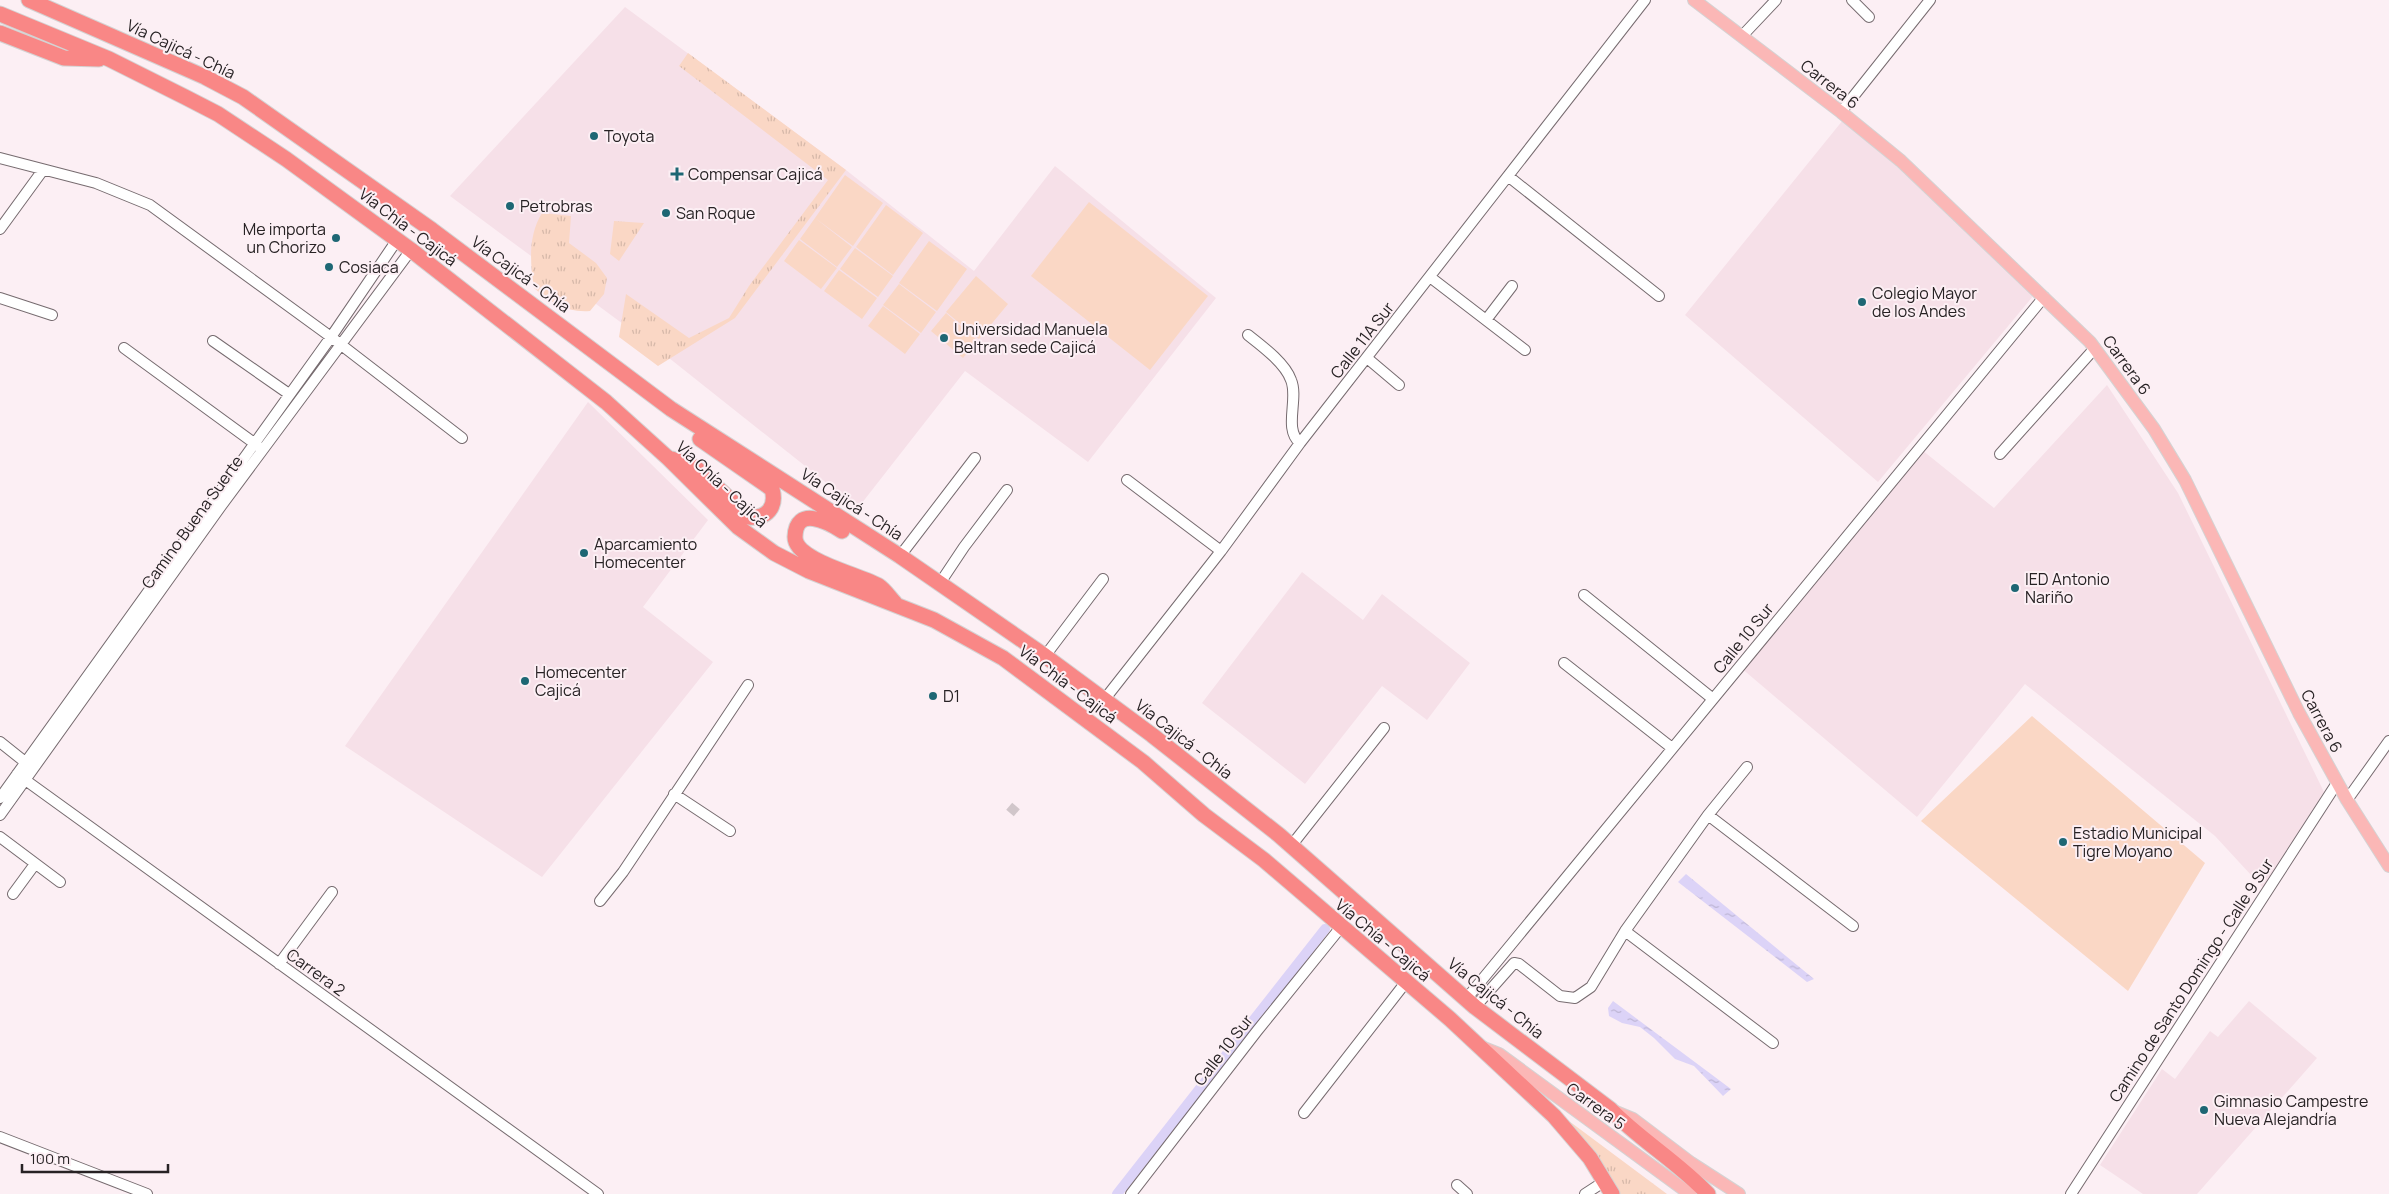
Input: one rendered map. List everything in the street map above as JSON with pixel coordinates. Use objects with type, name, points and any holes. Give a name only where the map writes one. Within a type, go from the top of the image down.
[{"type":"highway","name":"Vía Cajicá - Chía","points":[[29,0],[205,77],[243,97],[432,230],[671,408],[894,552],[1045,656],[1291,846],[1471,1002],[1610,1109],[1627,1126],[1686,1172],[1708,1194]]},
{"type":"highway","name":"Vía Chía - Cajicá","points":[[0,14],[109,59],[218,114],[250,134],[411,250],[606,402],[668,458],[738,527],[774,553],[809,571],[934,620],[1003,658],[1143,762],[1204,815],[1264,860],[1482,1048],[1554,1116],[1590,1158],[1608,1187]]},
{"type":"highway","points":[[0,33],[64,58],[109,59]]},
{"type":"highway","points":[[605,360],[613,379],[772,489],[774,498],[772,507],[767,514],[758,518],[749,517],[740,511],[695,467],[668,458]]},
{"type":"highway","points":[[894,552],[873,549],[818,518],[808,518],[796,529],[795,539],[798,548],[808,556],[881,587],[897,606]]},
{"type":"main road","name":"Carrera 6","points":[[1694,0],[1841,112],[1901,161],[2095,348],[2154,429],[2185,480],[2299,713],[2337,783],[2389,866]]},
{"type":"main road","name":"Carrera 5","points":[[1482,1048],[1499,1054],[1690,1194]]},
{"type":"main road","name":"Carrera 5","points":[[1610,1109],[1633,1119],[1692,1164],[1739,1194]]},
{"type":"street","name":"Calle 11A Sur","points":[[1104,700],[1221,551],[1300,443],[1646,0]]},
{"type":"street","points":[[1742,36],[1776,0]]},
{"type":"street","points":[[1852,0],[1869,17]]},
{"type":"street","points":[[1841,112],[1930,0]]},
{"type":"street","points":[[0,158],[96,183],[150,205],[340,344],[462,438]]},
{"type":"street","points":[[0,229],[43,170]]},
{"type":"street","points":[[1508,176],[1659,296]]},
{"type":"street","name":"Camino Buena Suerte","points":[[0,798],[29,765],[153,593],[217,503],[254,443],[397,240]]},
{"type":"street","name":"Camino Buena Suerte","points":[[217,503],[263,450],[411,250]]},
{"type":"street","points":[[1430,277],[1525,350]]},
{"type":"street","points":[[1486,320],[1512,286]]},
{"type":"street","name":"Calle 10 Sur","points":[[1471,1002],[1672,748],[2044,297]]},
{"type":"street","points":[[0,298],[52,315]]},
{"type":"street","points":[[1248,335],[1273,355],[1291,378],[1294,391],[1293,433],[1300,443]]},
{"type":"street","points":[[213,341],[289,394]]},
{"type":"street","points":[[124,348],[263,450]]},
{"type":"street","points":[[2000,454],[2095,348]]},
{"type":"street","points":[[1367,358],[1399,385]]},
{"type":"street","points":[[894,552],[975,458]]},
{"type":"street","points":[[1127,480],[1221,551]]},
{"type":"street","points":[[940,583],[964,547],[1008,490]]},
{"type":"street","points":[[1045,656],[1103,579]]},
{"type":"street","points":[[1584,595],[1712,699]]},
{"type":"street","points":[[1564,663],[1672,748]]},
{"type":"street","points":[[600,902],[623,872],[748,684]]},
{"type":"street","points":[[1291,846],[1384,728]]},
{"type":"street","points":[[2347,800],[2389,741]]},
{"type":"street","points":[[0,742],[29,765]]},
{"type":"street","points":[[1471,1002],[1514,963],[1526,969],[1560,996],[1575,998],[1591,988],[1625,931],[1708,815],[1747,767]]},
{"type":"street","name":"Camino Buena Suerte","points":[[0,815],[20,777]]},
{"type":"street","name":"Carrera 2","points":[[20,777],[598,1194]]},
{"type":"street","name":"Camino de Santo Domingo - Calle 9 Sur","points":[[2070,1194],[2337,783]]},
{"type":"street","points":[[674,794],[730,832]]},
{"type":"street","points":[[1708,815],[1853,926]]},
{"type":"street","points":[[0,837],[60,882]]},
{"type":"street","points":[[13,894],[35,864]]},
{"type":"street","points":[[279,964],[332,892]]},
{"type":"street","name":"Calle 10 Sur","points":[[1131,1194],[1239,1054],[1341,927]]},
{"type":"street","points":[[1625,931],[1773,1043]]},
{"type":"street","points":[[1304,1113],[1406,982]]},
{"type":"street","points":[[0,1137],[148,1194]]},
{"type":"street","points":[[1457,1185],[1467,1194]]},
{"type":"street","points":[[1585,1194],[1608,1187]]},
{"type":"shaded area","points":[[625,7],[846,170],[974,271],[1055,166],[1216,298],[1088,462],[965,371],[858,508],[669,358],[450,196]]},
{"type":"shaded area","name":"Colegio Mayor de los Andes","points":[[1843,120],[2039,289],[1878,482],[1685,315]]},
{"type":"shaded area","name":"IED Antonio Nariño","points":[[2107,385],[2178,493],[2324,792],[2263,888],[2215,836],[2025,684],[1917,817],[1740,667],[1922,450],[1994,508]]},
{"type":"shaded area","points":[[588,402],[708,520],[643,607],[713,662],[542,877],[345,746]]},
{"type":"shaded area","points":[[1302,572],[1363,620],[1382,594],[1470,663],[1427,720],[1382,686],[1305,784],[1202,703]]},
{"type":"shaded area","name":"Gimnasio Campestre Nueva Alejandría","points":[[2249,1001],[2317,1058],[2197,1194],[2143,1194],[2100,1165],[2162,1069],[2175,1079],[2210,1031],[2218,1037]]},
{"type":"green space","points":[[688,53],[846,170],[735,318],[658,366],[619,337],[626,294],[689,338],[729,318],[749,286],[828,180],[679,66]]},
{"type":"green space","points":[[845,175],[883,203],[853,246],[815,218]]},
{"type":"green space","points":[[1089,202],[1208,296],[1150,370],[1031,276]]},
{"type":"green space","points":[[886,205],[923,233],[893,275],[856,247]]},
{"type":"green space","points":[[542,213],[571,216],[569,243],[596,263],[607,278],[604,294],[590,311],[574,310],[559,306],[534,288],[531,249],[534,231]]},
{"type":"green space","points":[[815,218],[852,247],[837,267],[800,239]]},
{"type":"green space","points":[[614,221],[644,223],[619,261],[610,254]]},
{"type":"green space","points":[[799,240],[837,268],[821,289],[784,261]]},
{"type":"green space","points":[[929,241],[967,269],[937,311],[899,283]]},
{"type":"green space","points":[[855,248],[893,276],[878,297],[840,269]]},
{"type":"green space","points":[[839,270],[877,298],[862,319],[824,291]]},
{"type":"green space","points":[[976,276],[1008,304],[979,339],[946,312]]},
{"type":"green space","points":[[899,284],[936,312],[921,333],[883,305]]},
{"type":"green space","points":[[883,306],[920,334],[905,354],[868,326]]},
{"type":"green space","points":[[946,313],[978,341],[963,358],[931,331]]},
{"type":"green space","name":"Estadio Municipal Tigre Moyano","points":[[2032,716],[2205,863],[2128,991],[1921,821]]},
{"type":"green space","points":[[1569,1121],[1667,1194],[1614,1194]]},
{"type":"water","points":[[1686,874],[1814,979],[1807,982],[1678,882]]},
{"type":"water","points":[[1613,1001],[1731,1089],[1723,1096],[1694,1066],[1675,1059],[1640,1027],[1622,1023],[1609,1016],[1608,1008]]},
{"type":"waterway","points":[[1117,1194],[1325,929]]},
{"type":"tunnel","points":[[1010,813],[1016,806]]},
{"type":"place","name":"Toyota","points":[[594,136]]},
{"type":"place","name":"Compensar Cajicá","points":[[677,174]]},
{"type":"place","name":"Petrobras","points":[[510,206]]},
{"type":"place","name":"San Roque","points":[[666,213]]},
{"type":"place","name":"Me importa un Chorizo","points":[[336,238]]},
{"type":"place","name":"Cosiaca","points":[[329,267]]},
{"type":"place","name":"Colegio Mayor de los Andes","points":[[1862,302]]},
{"type":"place","name":"Universidad Manuela Beltran sede Cajicá","points":[[944,338]]},
{"type":"place","name":"Aparcamiento Homecenter","points":[[584,553]]},
{"type":"place","name":"IED Antonio Nariño","points":[[2015,588]]},
{"type":"place","name":"Homecenter Cajicá","points":[[525,681]]},
{"type":"place","name":"D1","points":[[933,696]]},
{"type":"place","name":"Estadio Municipal Tigre Moyano","points":[[2063,842]]},
{"type":"place","name":"Gimnasio Campestre Nueva Alejandría","points":[[2204,1110]]}]
